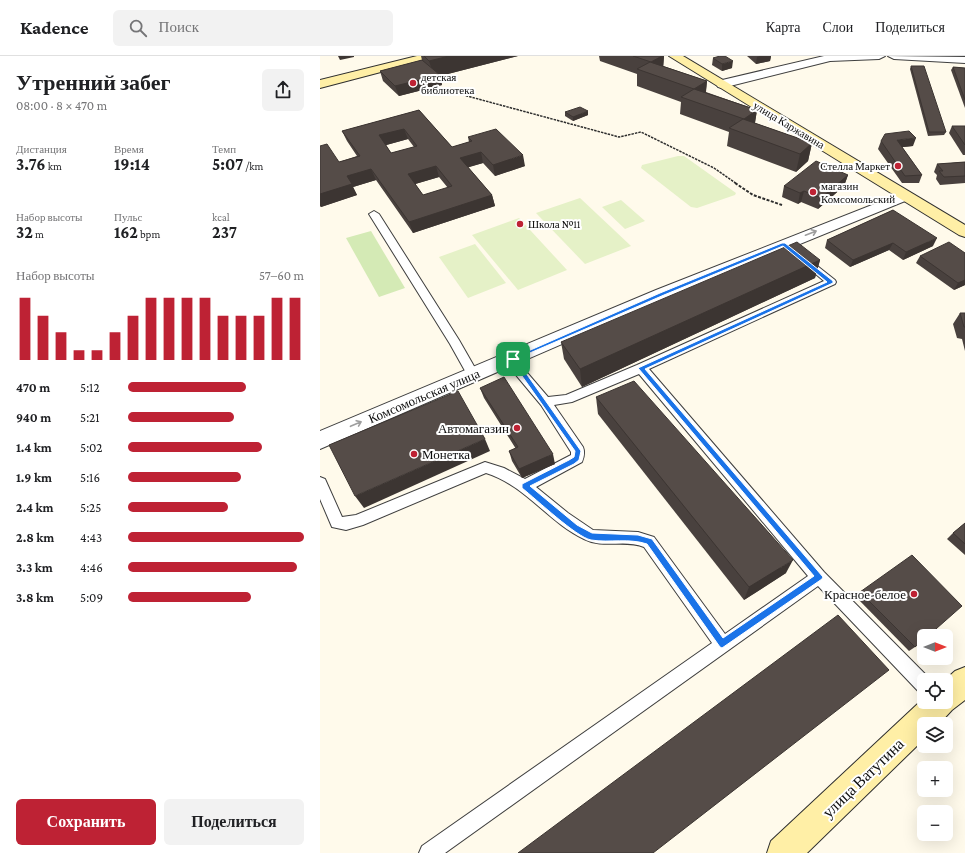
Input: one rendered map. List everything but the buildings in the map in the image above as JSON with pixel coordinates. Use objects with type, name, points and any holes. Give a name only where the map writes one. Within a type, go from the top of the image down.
[{"type":"street","points":[[320,84],[430,56]]},
{"type":"street","name":"улица Каржавина","points":[[675,56],[965,232]]},
{"type":"street","points":[[722,84],[828,57],[879,56]]},
{"type":"street","points":[[894,56],[965,60]]},
{"type":"street","name":"Комсомольская улица","points":[[320,440],[513,359],[655,297],[906,196]]},
{"type":"street","points":[[953,692],[965,681]]},
{"type":"street","name":"улица Ватутина","points":[[783,853],[935,709]]},
{"type":"lane","points":[[374,214],[455,342],[473,375]]},
{"type":"lane","points":[[545,402],[568,399],[641,368],[831,282],[784,244]]},
{"type":"lane","points":[[513,359],[520,372],[545,402],[578,451],[577,458],[525,486]]},
{"type":"lane","points":[[641,368],[819,577],[917,678]]},
{"type":"lane","points":[[320,483],[337,523],[346,524],[358,521],[484,467],[499,470],[525,486],[575,527],[591,537],[638,538],[649,542],[722,644]]},
{"type":"lane","points":[[429,853],[722,644],[819,577]]},
{"type":"path","points":[[450,88],[467,96],[619,137],[641,132],[714,168],[753,195],[782,205]]},
{"type":"green space","points":[[678,156],[684,156],[736,193],[735,195],[697,208],[691,207],[641,168],[642,165]]},
{"type":"green space","points":[[580,198],[631,246],[585,264],[536,213]]},
{"type":"green space","points":[[621,200],[645,221],[625,229],[602,207]]},
{"type":"green space","points":[[519,218],[567,270],[518,290],[472,235]]},
{"type":"green space","points":[[371,231],[405,288],[379,297],[346,238]]},
{"type":"green space","points":[[475,244],[506,283],[468,298],[439,257]]},
{"type":"place","name":"детская библиотека","points":[[413,83]]},
{"type":"place","name":"Стелла Маркет","points":[[898,166]]},
{"type":"place","name":"магазин Комсомольский","points":[[813,192]]},
{"type":"place","name":"Школа №11","points":[[520,224]]},
{"type":"place","name":"Автомагазин","points":[[517,428]]},
{"type":"place","name":"Монетка","points":[[414,454]]},
{"type":"place","name":"Красное-белое","points":[[914,594]]},
{"type":"route","points":[[784,244],[831,282],[641,368],[819,577],[722,644],[649,542],[638,538],[591,537],[552,510],[525,486],[571,462],[577,458],[578,451],[545,402],[520,372],[513,359],[662,294],[784,244]]}]
